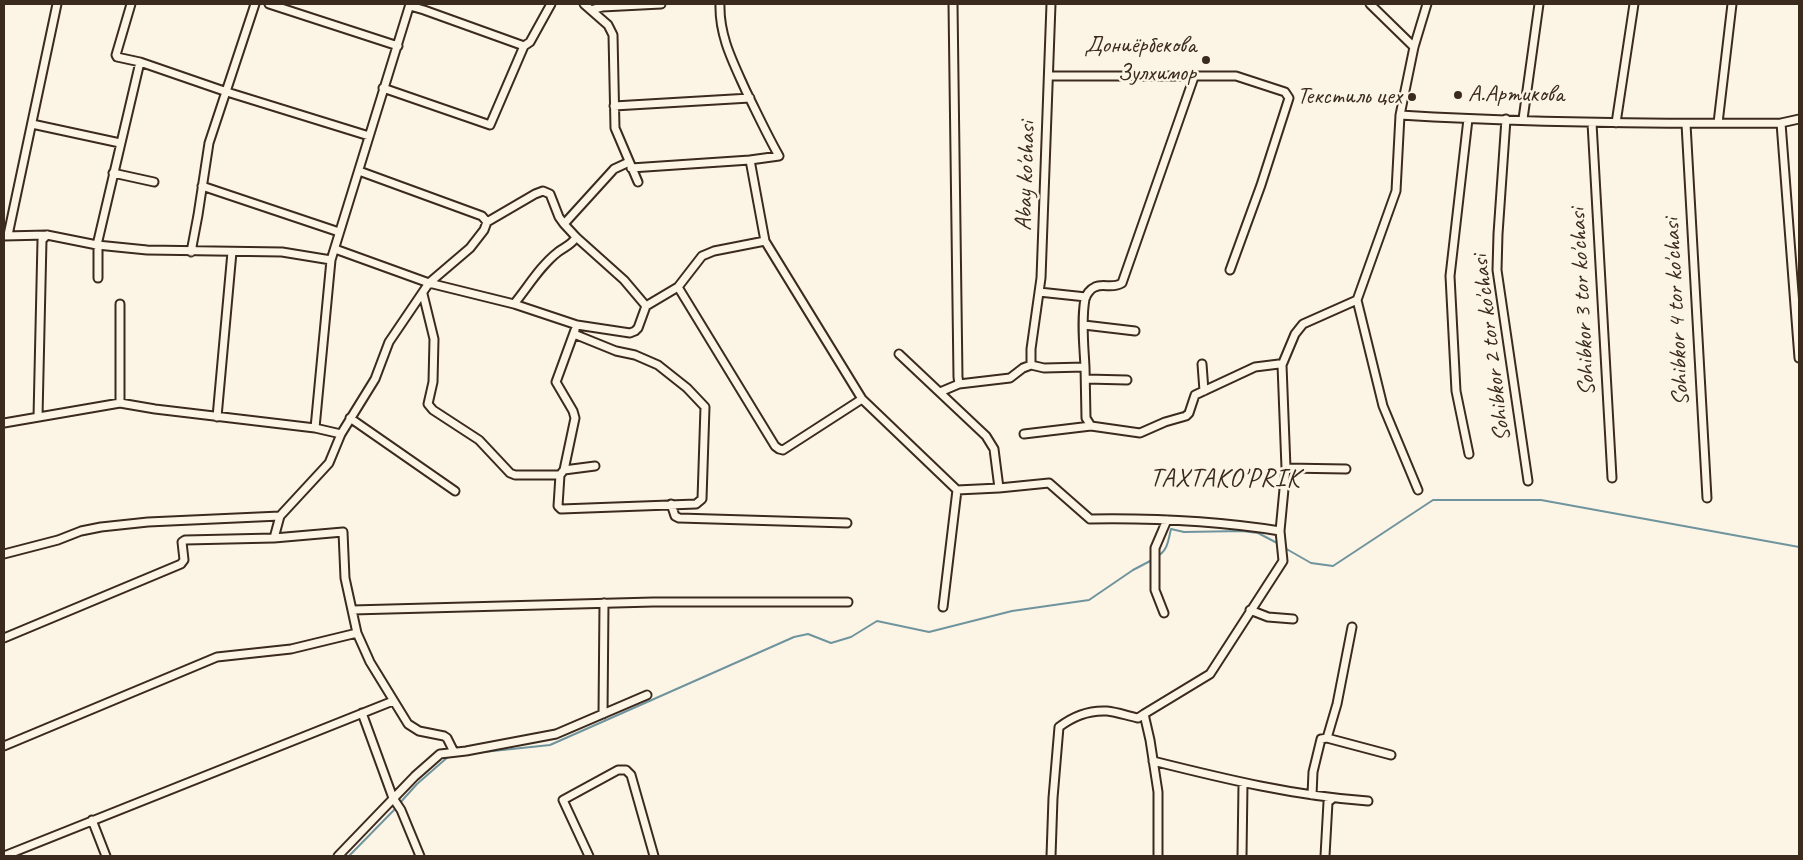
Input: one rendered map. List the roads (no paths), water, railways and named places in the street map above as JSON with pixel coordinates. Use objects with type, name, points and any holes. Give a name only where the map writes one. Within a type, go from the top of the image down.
[{"type":"street","points":[[57,4],[6,236],[48,235],[98,245],[147,250],[282,252],[332,260]]},
{"type":"street","points":[[130,4],[117,56],[369,136]]},
{"type":"street","points":[[191,252],[209,143],[255,4]]},
{"type":"street","points":[[269,4],[398,46]]},
{"type":"street","points":[[383,88],[490,125],[524,46],[530,42],[551,4]]},
{"type":"street","points":[[584,4],[608,25],[613,35],[615,128],[638,182]]},
{"type":"street","points":[[591,10],[602,7],[661,4]]},
{"type":"street","points":[[564,224],[614,169],[630,165],[750,160],[779,156],[726,47],[720,15],[720,4]]},
{"type":"street","points":[[954,4],[959,384]]},
{"type":"street","name":"Abay ko'chasi","points":[[1031,365],[1031,349],[1041,278],[1051,4]]},
{"type":"street","points":[[1370,4],[1414,47]]},
{"type":"street","points":[[1418,490],[1383,406],[1356,300],[1396,191],[1400,115],[1414,47],[1427,4]]},
{"type":"street","points":[[1523,120],[1539,4]]},
{"type":"street","points":[[1616,123],[1634,4]]},
{"type":"street","points":[[1718,124],[1732,4]]},
{"type":"street","points":[[315,428],[332,260],[383,88],[410,5],[524,46]]},
{"type":"street","points":[[98,278],[98,245],[140,62]]},
{"type":"street","points":[[1048,76],[1236,76],[1285,92],[1289,98],[1261,185],[1230,270]]},
{"type":"street","points":[[1091,426],[1086,418],[1084,324],[1086,297],[1090,290],[1097,286],[1116,286],[1122,283],[1194,77]]},
{"type":"street","points":[[614,106],[750,98]]},
{"type":"street","points":[[1400,115],[1592,123],[1686,124],[1781,123],[1799,119]]},
{"type":"street","points":[[1468,119],[1450,276],[1456,391],[1469,454]]},
{"type":"street","name":"Sohibkor 2 tor ko'chasi","points":[[1506,120],[1500,188],[1497,270],[1528,481]]},
{"type":"street","name":"Sohibkor 3 tor ko'chasi","points":[[1592,123],[1612,478]]},
{"type":"street","points":[[1781,123],[1799,358]]},
{"type":"street","points":[[32,124],[120,143]]},
{"type":"street","name":"Sohibkor 4 tor ko'chasi","points":[[1686,124],[1706,498]]},
{"type":"street","points":[[750,160],[765,241],[862,399],[957,490],[1049,483],[1090,519],[1131,518],[1241,525],[1280,534]]},
{"type":"street","points":[[359,171],[482,216],[487,222]]},
{"type":"street","points":[[113,173],[154,182]]},
{"type":"street","points":[[202,186],[339,232]]},
{"type":"street","points":[[274,538],[279,519],[329,463],[341,434],[375,379],[389,342],[429,284],[470,248],[484,230],[487,222],[535,194],[543,191],[550,194],[559,217],[564,224],[624,280],[646,306]]},
{"type":"street","points":[[38,417],[42,240],[48,235]]},
{"type":"street","points":[[514,304],[538,273],[558,252],[574,242],[576,237]]},
{"type":"street","points":[[335,249],[429,284],[514,304],[577,325],[630,333],[635,331],[646,306],[678,287],[702,256],[714,251],[765,241]]},
{"type":"street","points":[[217,417],[232,252]]},
{"type":"street","points":[[678,287],[775,446],[779,449],[783,450],[862,399]]},
{"type":"street","points":[[1039,292],[1086,297]]},
{"type":"street","points":[[423,294],[434,339],[433,382],[428,404],[432,410],[479,440],[510,473],[515,475],[562,472],[595,466]]},
{"type":"street","points":[[1051,856],[1059,727],[1069,720],[1086,713],[1107,711],[1138,718],[1210,674],[1282,561],[1280,534],[1286,468],[1282,365],[1295,334],[1303,324],[1356,300]]},
{"type":"street","points":[[120,304],[120,403]]},
{"type":"street","points":[[1084,324],[1135,331]]},
{"type":"street","points":[[574,334],[616,351],[635,355],[658,364],[687,388],[705,407],[702,500],[696,504],[562,509],[558,506],[562,472],[574,418],[573,411],[556,382],[577,325]]},
{"type":"street","points":[[899,354],[940,392],[958,412],[986,436],[994,449],[999,488]]},
{"type":"street","points":[[1202,364],[1204,391]]},
{"type":"street","points":[[940,392],[959,384],[1010,378],[1023,368],[1031,365],[1044,368],[1085,367]]},
{"type":"street","points":[[1024,434],[1091,426],[1140,433],[1165,422],[1186,416],[1189,413],[1195,396],[1204,391],[1255,367],[1282,365]]},
{"type":"street","points":[[1086,379],[1127,380]]},
{"type":"street","points":[[4,422],[120,403],[154,409],[315,428],[341,434]]},
{"type":"street","points":[[350,418],[455,491]]},
{"type":"street","points":[[1286,468],[1346,469]]},
{"type":"street","points":[[943,607],[957,490]]},
{"type":"street","points":[[671,504],[676,516],[679,518],[847,523]]},
{"type":"street","points":[[4,554],[101,527],[148,522],[279,519]]},
{"type":"street","points":[[1164,613],[1155,590],[1155,548],[1167,520]]},
{"type":"street","points":[[4,638],[181,564],[184,560],[182,542],[185,540],[274,538],[343,532],[345,578],[357,633],[370,662],[404,718],[413,728],[444,736],[454,752]]},
{"type":"street","points":[[352,610],[604,603],[848,602]]},
{"type":"street","points":[[603,714],[604,603]]},
{"type":"street","points":[[1250,610],[1268,617],[1293,619]]},
{"type":"street","points":[[1327,738],[1337,704],[1352,627]]},
{"type":"street","points":[[4,746],[217,657],[291,650],[357,633]]},
{"type":"street","points":[[338,856],[415,776],[440,754],[556,734],[647,695]]},
{"type":"street","points":[[4,856],[393,701]]},
{"type":"street","points":[[362,713],[393,798],[401,810],[420,856]]},
{"type":"street","points":[[1144,714],[1158,792],[1158,856]]},
{"type":"street","points":[[1312,795],[1313,772],[1321,739],[1327,738],[1391,755]]},
{"type":"street","points":[[1153,761],[1243,784],[1332,799],[1368,801]]},
{"type":"street","points":[[589,856],[563,800],[618,770],[626,770],[631,775],[654,856]]},
{"type":"street","points":[[1242,856],[1243,784]]},
{"type":"street","points":[[1325,856],[1328,802],[1332,799]]},
{"type":"street","points":[[92,820],[106,856]]},
{"type":"waterway","points":[[1283,547],[1311,563],[1333,566],[1433,500],[1541,500],[1799,547]]},
{"type":"waterway","points":[[1156,557],[1165,549],[1171,529],[1184,532],[1242,531],[1258,533],[1279,544]]},
{"type":"waterway","points":[[474,753],[550,745],[794,637],[808,634],[831,643],[851,637],[877,621],[929,632],[1012,611],[1089,600],[1133,570],[1152,560]]},
{"type":"waterway","points":[[399,804],[417,784],[449,756]]},
{"type":"waterway","points":[[349,856],[396,808]]},
{"type":"place","name":"Дониёрбекова Зулхимор","points":[[1206,60]]},
{"type":"place","name":"А.Артикова","points":[[1458,95]]},
{"type":"place","name":"Текстиль цех","points":[[1412,97]]},
{"type":"district","name":"TAXTAKO'PRIK","points":[[1225,479]]}]
